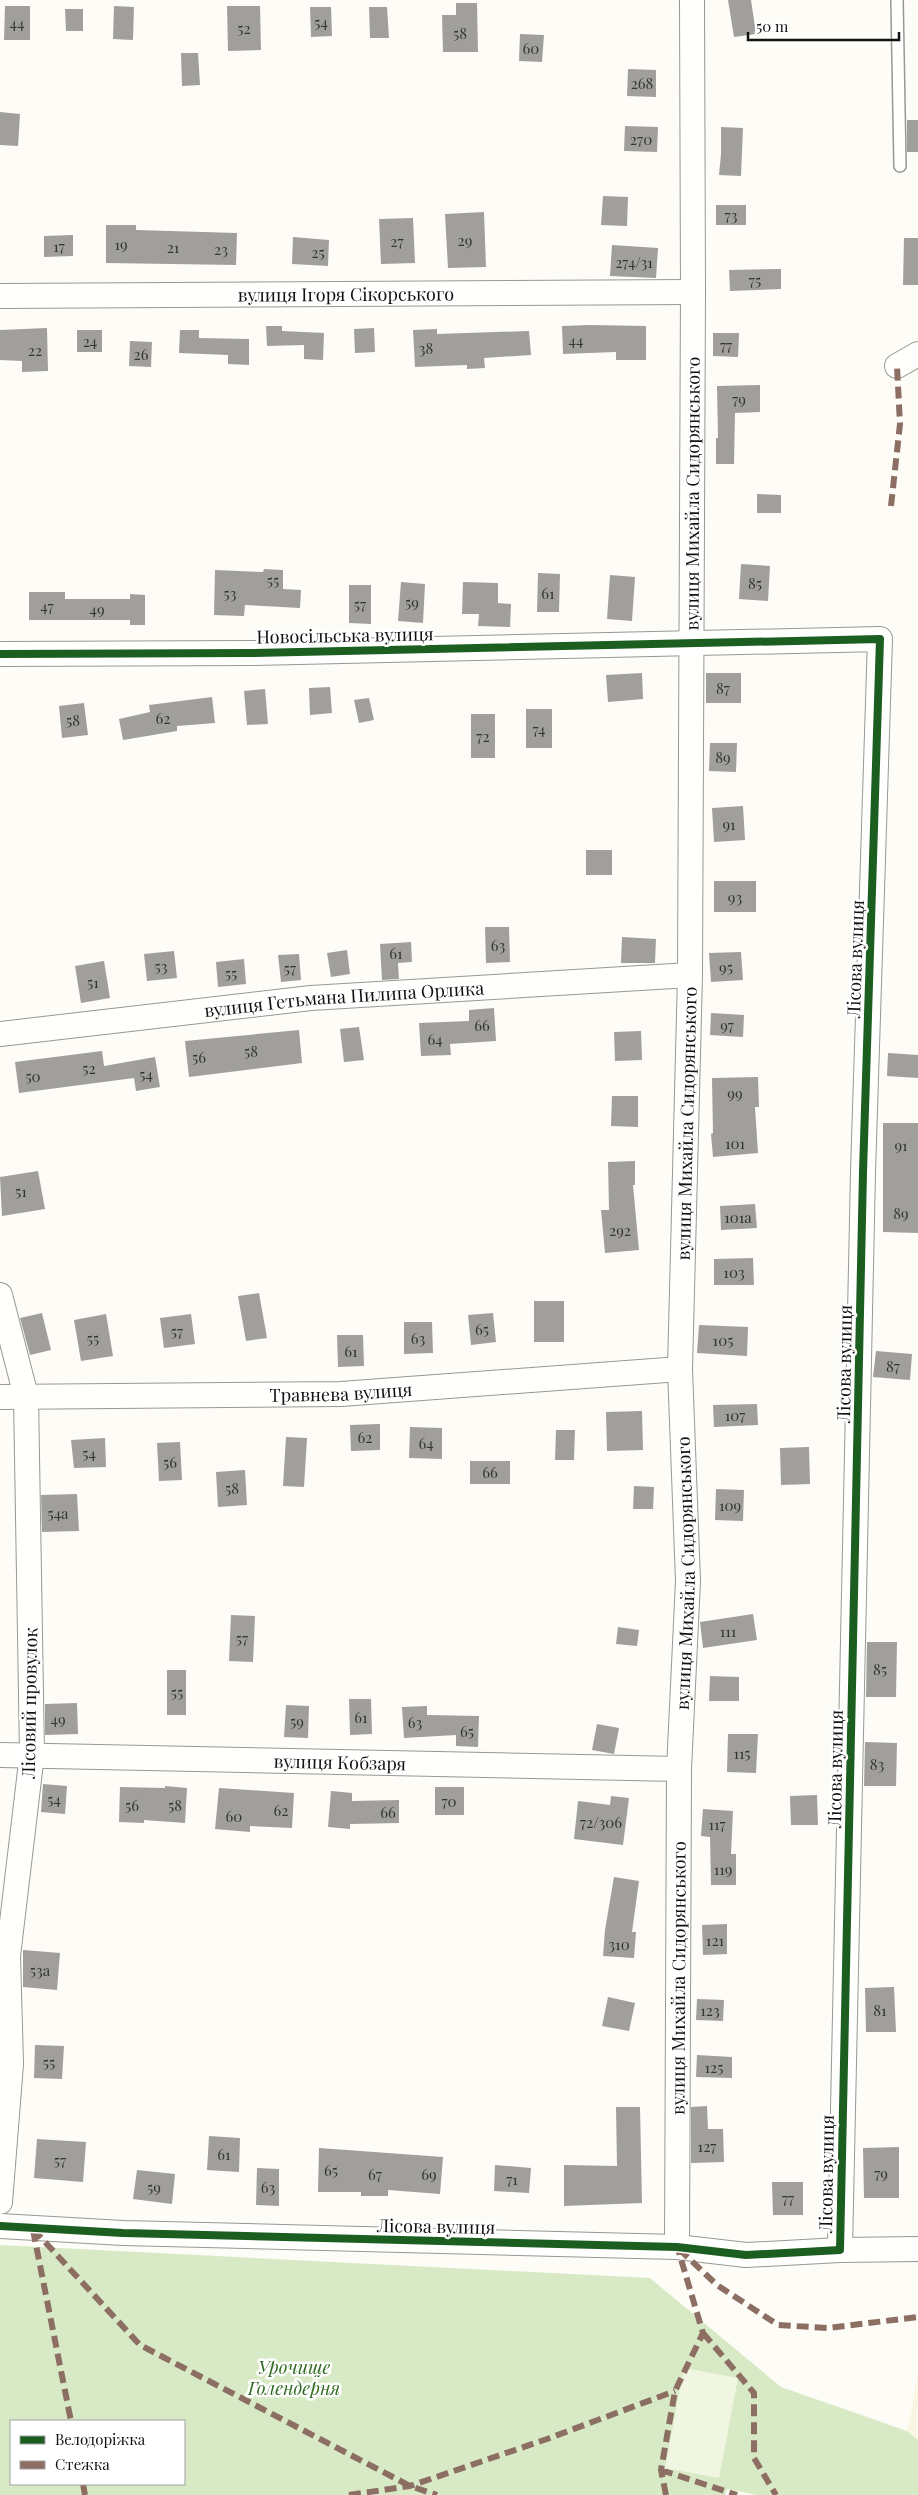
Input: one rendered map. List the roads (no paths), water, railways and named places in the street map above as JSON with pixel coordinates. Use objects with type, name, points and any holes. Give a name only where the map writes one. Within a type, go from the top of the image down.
[{"type":"street","name":"вулиця Михайла Сидорянського","points":[[677,2247],[679,1769],[688,1582],[680,1369],[690,975],[694,292],[692,0]]},
{"type":"street","name":"вулиця Ігоря Сікорського","points":[[0,296],[694,292]]},
{"type":"street","points":[[896,366],[918,354]]},
{"type":"street","name":"Лісова вулиця","points":[[0,2226],[123,2233],[677,2247],[746,2255],[840,2250],[863,1162],[880,639],[691,642]]},
{"type":"street","name":"Новосільська вулиця","points":[[0,654],[253,653],[691,642]]},
{"type":"street","name":"вулиця Гетьмана Пилипа Орлика","points":[[0,1034],[312,998],[690,975]]},
{"type":"street","name":"Лісовий провулок","points":[[0,1295],[26,1396],[32,1754],[4,1957],[11,2064],[0,2202]]},
{"type":"street","name":"Травнева вулиця","points":[[0,1396],[341,1394],[680,1369]]},
{"type":"street","name":"вулиця Кобзаря","points":[[0,1755],[32,1754],[679,1769]]},
{"type":"street","points":[[840,2250],[918,2249]]},
{"type":"lane","points":[[897,0],[900,166]]},
{"type":"park label","name":"Урочище Голендерня","points":[[294,2377]]}]
